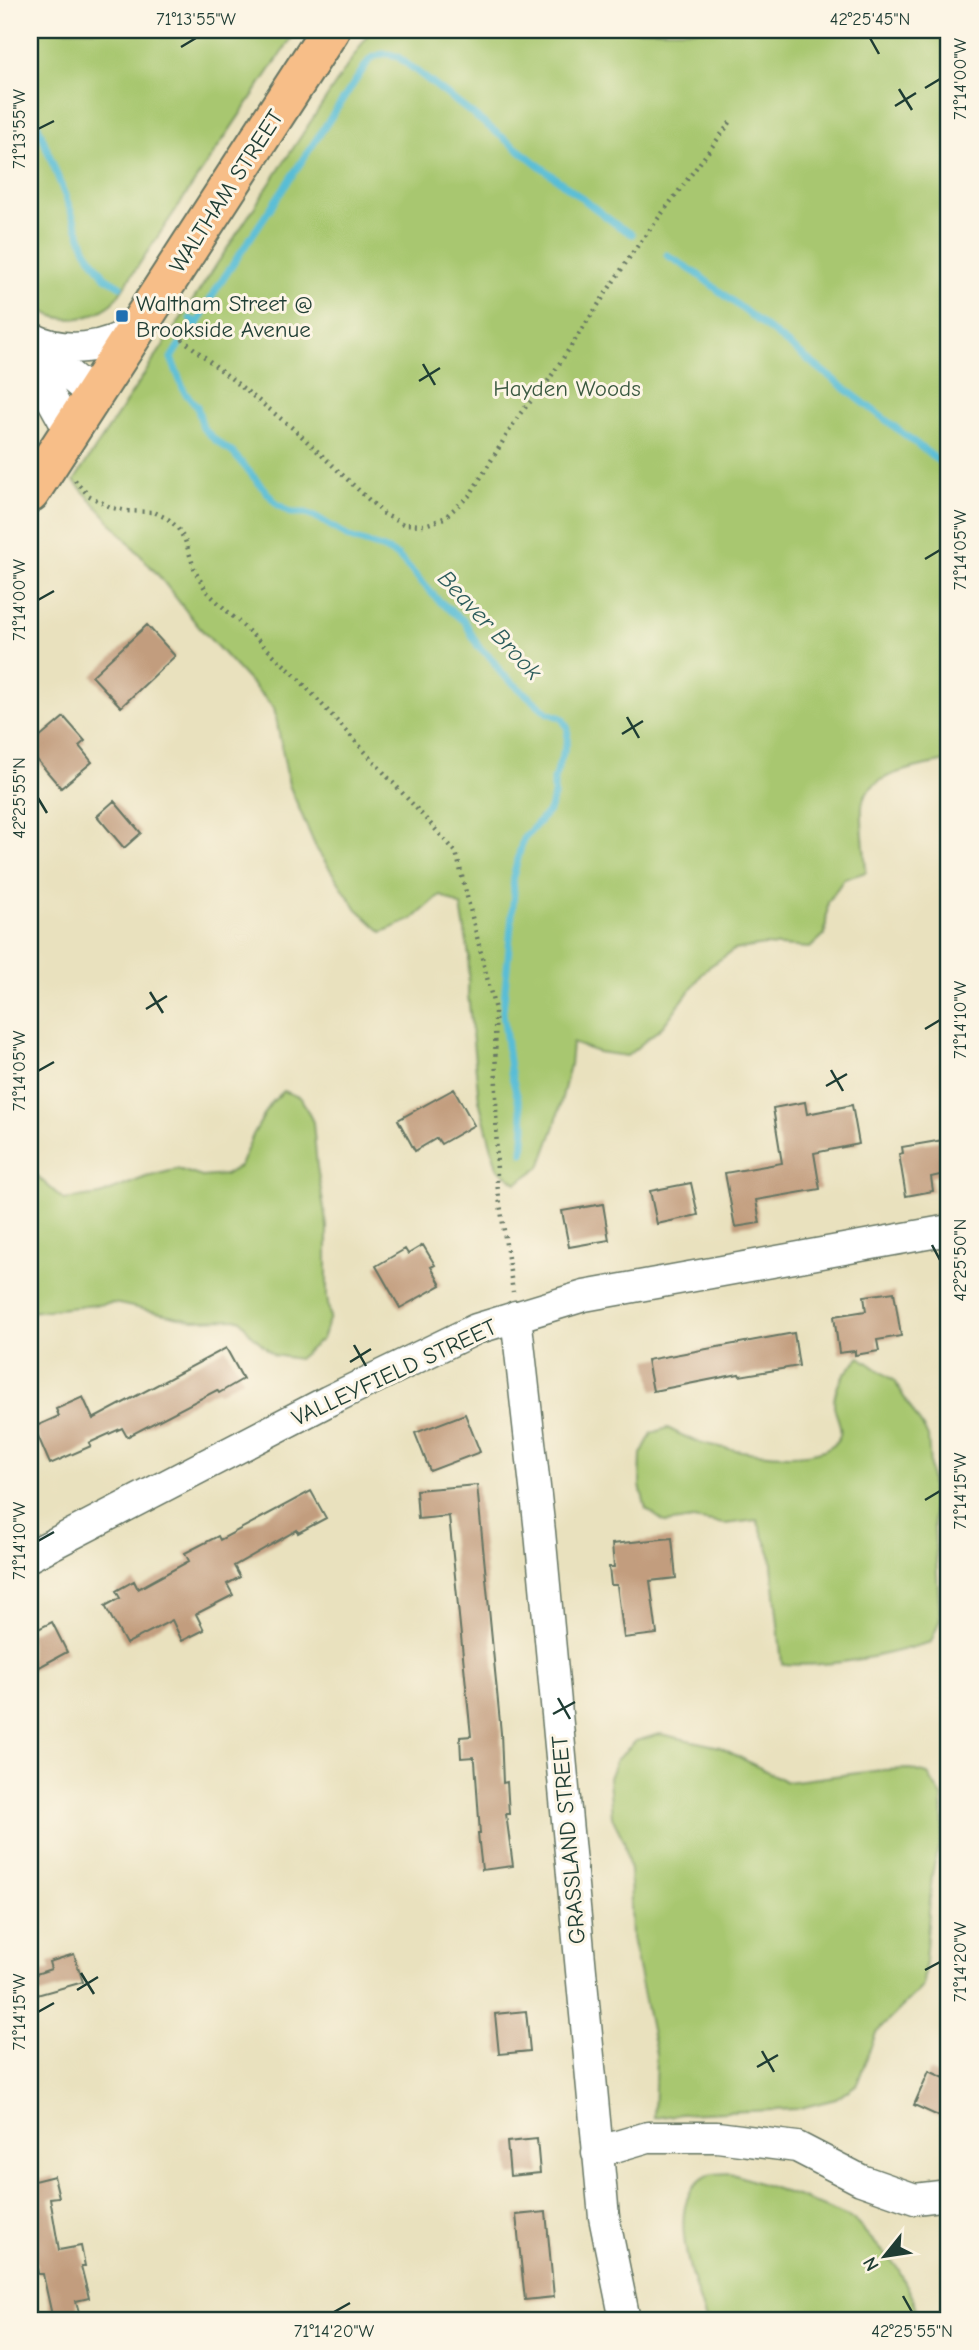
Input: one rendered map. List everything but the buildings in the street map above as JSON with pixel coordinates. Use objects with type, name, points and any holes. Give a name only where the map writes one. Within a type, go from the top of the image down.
[{"type":"main road","name":"WALTHAM STREET","points":[[30,493],[330,30]]},
{"type":"street","points":[[30,337],[54,345],[86,347],[116,340],[143,319]]},
{"type":"street","points":[[30,342],[94,396]]},
{"type":"street","points":[[30,360],[71,432]]},
{"type":"street","name":"VALLEYFIELD STREET","points":[[30,1556],[328,1401],[476,1329],[584,1296],[949,1230]]},
{"type":"street","name":"GRASSLAND STREET","points":[[516,1316],[540,1532],[604,2217],[625,2320]]},
{"type":"street","points":[[597,2152],[648,2137],[717,2137],[797,2147],[861,2180],[915,2199],[949,2195]]},
{"type":"path","points":[[143,319],[188,345],[295,430],[384,514],[403,524],[434,523],[444,518],[470,495],[519,415],[548,381],[633,252],[732,120]]},
{"type":"path","points":[[72,476],[88,495],[110,507],[117,510],[154,512],[177,527],[207,592],[297,677],[456,852],[495,1010],[497,1183],[516,1316]]},
{"type":"green space","points":[[30,30],[297,30],[113,303],[81,318],[60,318],[39,308],[30,300]]},
{"type":"green space","name":"Hayden Woods","points":[[371,30],[949,30],[949,762],[895,774],[872,786],[862,807],[866,872],[844,879],[828,902],[825,934],[810,948],[764,945],[734,950],[706,969],[663,1026],[627,1056],[598,1052],[572,1043],[570,1065],[555,1126],[540,1167],[517,1183],[497,1168],[479,1100],[468,994],[469,956],[461,906],[440,895],[413,919],[382,932],[356,908],[316,848],[289,785],[274,708],[199,627],[158,575],[74,481]]},
{"type":"green space","points":[[284,1091],[301,1098],[313,1122],[327,1226],[327,1297],[330,1317],[322,1339],[298,1359],[274,1355],[251,1334],[240,1319],[193,1320],[114,1303],[30,1312],[30,1170],[64,1200],[100,1195],[146,1177],[178,1169],[202,1177],[225,1175],[240,1166],[271,1103]]},
{"type":"green space","points":[[860,1357],[894,1381],[928,1436],[940,1619],[931,1642],[857,1660],[782,1664],[771,1555],[757,1520],[725,1524],[693,1519],[666,1523],[646,1509],[640,1486],[641,1454],[652,1433],[667,1428],[696,1441],[751,1452],[797,1455],[832,1446],[841,1431],[834,1408],[836,1390],[846,1372]]},
{"type":"green space","points":[[660,1734],[720,1747],[787,1782],[910,1769],[928,1774],[942,1797],[943,1829],[932,1874],[923,1986],[876,2033],[857,2084],[836,2099],[796,2109],[681,2114],[654,2118],[656,2054],[632,1938],[630,1871],[624,1841],[612,1817],[609,1778],[616,1760],[636,1741]]},
{"type":"green space","points":[[730,2173],[853,2219],[898,2268],[913,2298],[918,2320],[706,2320],[685,2242],[683,2221],[686,2202],[694,2186],[709,2175]]},
{"type":"waterway","points":[[198,323],[215,291],[370,59],[381,54],[398,57],[632,234]]},
{"type":"waterway","name":"Beaver Brook","points":[[30,105],[86,250],[105,277],[120,286]]},
{"type":"waterway","points":[[667,255],[696,273],[949,469]]},
{"type":"waterway","name":"Beaver Brook","points":[[190,319],[198,323],[194,328]]},
{"type":"waterway","name":"Beaver Brook","points":[[179,345],[171,358],[185,393],[197,406],[203,428],[233,453],[277,504],[291,513],[306,513],[318,518],[350,538],[398,556],[438,600],[465,622],[478,646],[492,659],[501,673],[548,713],[562,718],[568,729],[567,742],[554,779],[554,796],[549,811],[523,839],[513,877],[514,893],[503,1012],[510,1069],[525,1126],[523,1153]]},
{"type":"place","name":"Waltham Street @ Brookside Avenue","points":[[122,316]]}]
